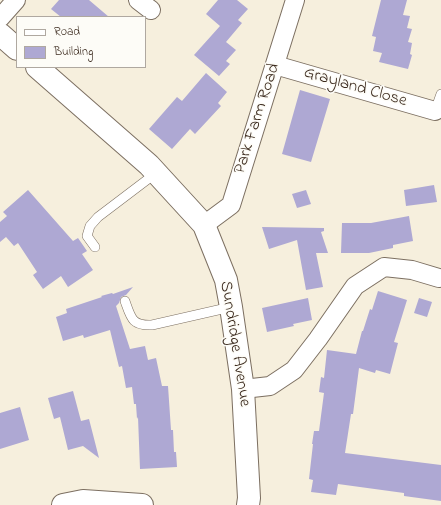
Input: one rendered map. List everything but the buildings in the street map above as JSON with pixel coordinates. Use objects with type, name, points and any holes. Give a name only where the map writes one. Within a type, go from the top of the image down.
[{"type":"street","points":[[0,18],[16,0]]},
{"type":"street","name":"Park Farm Road","points":[[204,225],[231,205],[295,0]]},
{"type":"street","points":[[0,34],[16,48]]},
{"type":"street","name":"Grayland Close","points":[[275,65],[435,111]]},
{"type":"street","name":"Sundridge Avenue","points":[[38,68],[149,165],[204,225],[226,280],[231,307],[243,389],[249,498],[248,505]]},
{"type":"street","points":[[243,389],[270,386],[294,370],[318,339],[355,286],[384,267],[412,270],[439,278]]},
{"type":"street","points":[[63,505],[83,501],[142,505]]},
{"type":"lane","points":[[435,111],[441,94]]},
{"type":"lane","points":[[95,247],[87,236],[90,226],[98,217],[156,173]]},
{"type":"lane","points":[[125,301],[133,320],[136,323],[146,326],[152,326],[231,307]]}]
